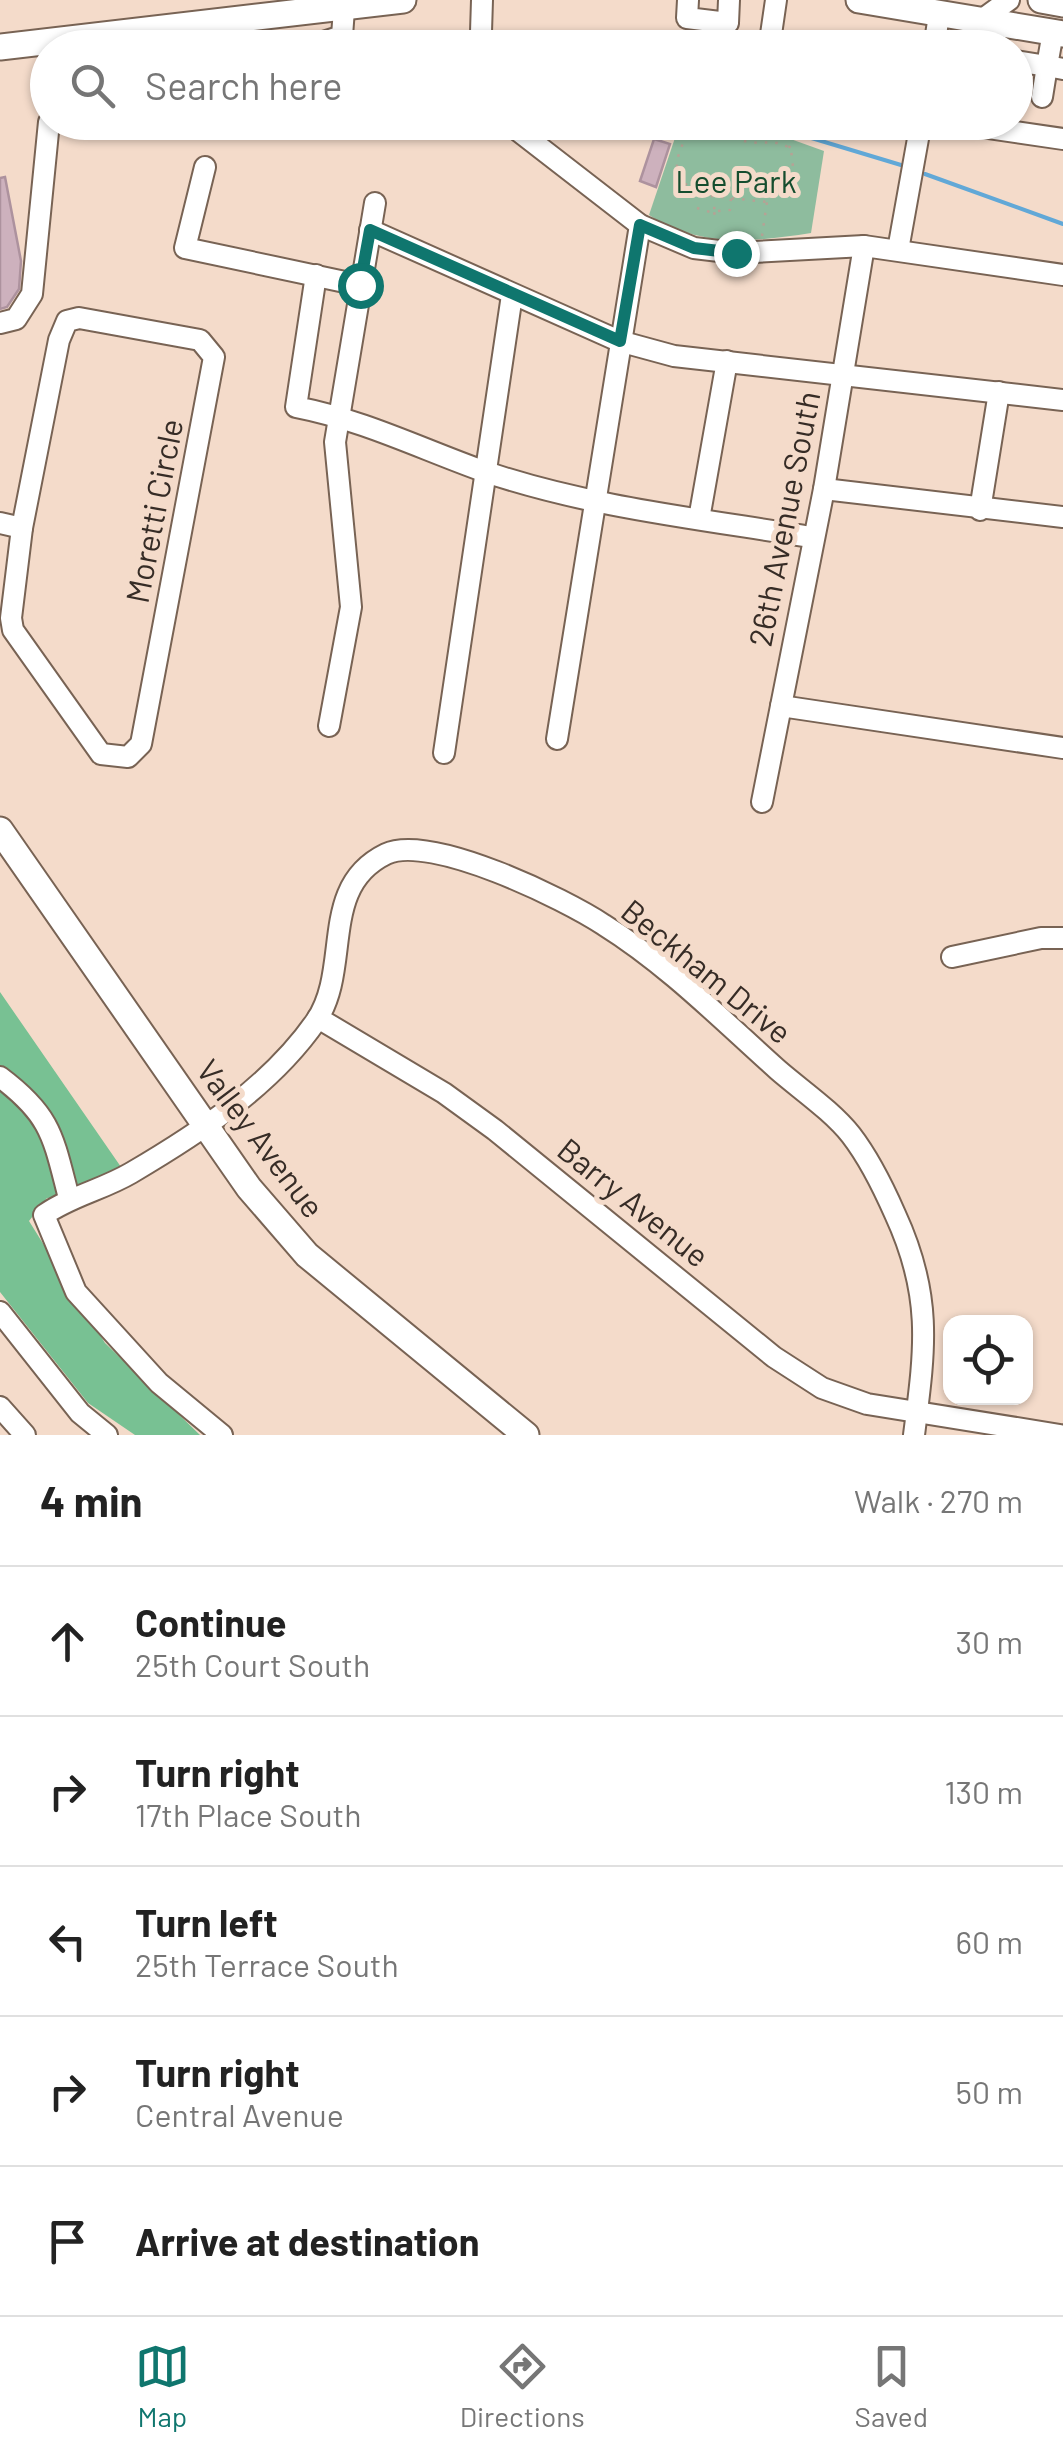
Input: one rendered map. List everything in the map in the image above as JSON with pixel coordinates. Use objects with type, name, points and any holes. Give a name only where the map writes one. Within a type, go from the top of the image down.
[{"type":"main road","points":[[208,30],[403,0]]},
{"type":"main road","points":[[859,0],[1058,33]]},
{"type":"main road","points":[[1041,0],[1063,4]]},
{"type":"main road","points":[[5,47],[30,46]]},
{"type":"main road","name":"Valley Avenue","points":[[0,830],[249,1188],[307,1254],[526,1435]]},
{"type":"street","points":[[481,30],[482,0]]},
{"type":"street","points":[[688,0],[687,18],[728,23],[730,0]]},
{"type":"street","points":[[772,30],[776,0]]},
{"type":"street","points":[[980,21],[1008,0]]},
{"type":"street","points":[[342,30],[344,8]]},
{"type":"street","points":[[937,30],[939,15]]},
{"type":"street","points":[[1042,96],[1055,68],[1058,33]]},
{"type":"street","points":[[1033,135],[1063,139]]},
{"type":"street","points":[[0,323],[16,319],[32,294],[47,140]]},
{"type":"street","points":[[530,140],[640,225],[694,248],[736,253],[864,246],[1063,275]]},
{"type":"street","points":[[898,250],[915,140]]},
{"type":"street","points":[[205,168],[185,248],[360,285]]},
{"type":"street","points":[[329,726],[351,606],[335,442],[375,203]]},
{"type":"street","points":[[557,738],[640,225]]},
{"type":"street","points":[[370,230],[620,341],[674,356],[844,372],[1063,400]]},
{"type":"street","name":"26th Avenue South","points":[[762,802],[811,537],[824,489],[864,246]]},
{"type":"street","points":[[316,276],[296,408],[338,415],[483,471],[593,502],[811,537]]},
{"type":"street","points":[[444,753],[512,295]]},
{"type":"street","name":"Moretti Circle","points":[[78,318],[200,340],[210,348],[214,357],[141,744],[128,757],[102,754],[13,630],[22,528],[67,321],[78,318]]},
{"type":"street","points":[[700,519],[728,361]]},
{"type":"street","points":[[980,510],[998,392]]},
{"type":"street","points":[[824,489],[1063,517]]},
{"type":"street","points":[[0,523],[22,528]]},
{"type":"street","points":[[781,706],[1062,742]]},
{"type":"street","name":"Beckham Drive","points":[[69,1198],[90,1194],[131,1173],[235,1106],[318,1018],[335,958],[339,911],[355,881],[392,851],[428,851],[486,868],[601,922],[655,960],[850,1134],[895,1214],[919,1279],[926,1321],[914,1435]]},
{"type":"street","points":[[952,957],[1041,938],[1063,938]]},
{"type":"street","name":"Barry Avenue","points":[[318,1018],[444,1093],[495,1130],[774,1357],[822,1388],[867,1404],[1060,1435]]},
{"type":"street","points":[[0,1077],[36,1104],[52,1135],[69,1198],[44,1215],[76,1292],[159,1383],[222,1435]]},
{"type":"street","points":[[0,1312],[80,1413],[106,1435]]},
{"type":"street","points":[[0,1407],[26,1435]]},
{"type":"path","points":[[687,140],[676,162],[680,181],[694,197],[731,196],[767,202],[782,193],[794,176],[794,154],[790,146],[774,140],[743,140]]},
{"type":"path","points":[[790,146],[793,140]]},
{"type":"path","points":[[698,208],[711,212],[730,210],[731,196]]},
{"type":"path","points":[[761,239],[767,202]]},
{"type":"green space","name":"Lee Park","points":[[674,140],[793,140],[824,151],[811,233],[769,239],[708,238],[649,215]]},
{"type":"green space","points":[[0,992],[121,1167],[64,1197],[47,1198],[29,1221],[105,1343],[200,1435],[135,1435],[88,1403],[0,1292]]},
{"type":"building","points":[[654,140],[670,144],[656,187],[640,181]]},
{"type":"building","points":[[5,177],[21,261],[19,289],[7,307],[0,309],[0,178]]},
{"type":"waterway","points":[[818,140],[901,165]]},
{"type":"waterway","points":[[925,174],[1063,224]]},
{"type":"route","points":[[360,285],[370,230],[620,341],[640,225],[694,248],[736,253]]}]
